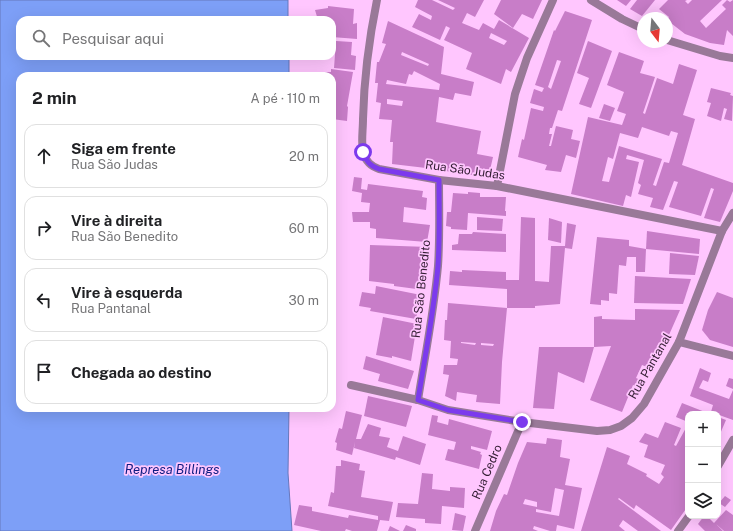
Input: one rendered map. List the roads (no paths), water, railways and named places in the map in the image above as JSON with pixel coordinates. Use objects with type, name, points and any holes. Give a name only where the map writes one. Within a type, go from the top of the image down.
[{"type":"street","name":"Rua São Judas","points":[[377,0],[369,41],[363,95],[363,152],[366,160],[371,166],[379,169],[439,180],[497,186],[722,231]]},
{"type":"street","points":[[497,186],[515,94],[527,58],[553,0]]},
{"type":"street","points":[[591,0],[622,19],[637,26]]},
{"type":"street","points":[[673,42],[720,56],[733,58]]},
{"type":"street","name":"Rua São Benedito","points":[[418,400],[438,267],[439,180]]},
{"type":"street","name":"Rua Pantanal","points":[[351,385],[418,400],[448,410],[522,422],[597,431],[610,430],[621,426],[632,418],[644,404],[679,342],[722,231],[733,213]]},
{"type":"street","points":[[679,342],[733,356]]},
{"type":"street","name":"Rua Cedro","points":[[475,531],[522,422]]},
{"type":"street","points":[[721,461],[733,440]]},
{"type":"street","points":[[678,531],[687,519]]},
{"type":"water","name":"Represa Billings","points":[[0,0],[288,0],[288,16],[16,16],[16,60],[289,60],[289,72],[16,72],[16,412],[289,412],[288,473],[292,531],[0,531]]}]
